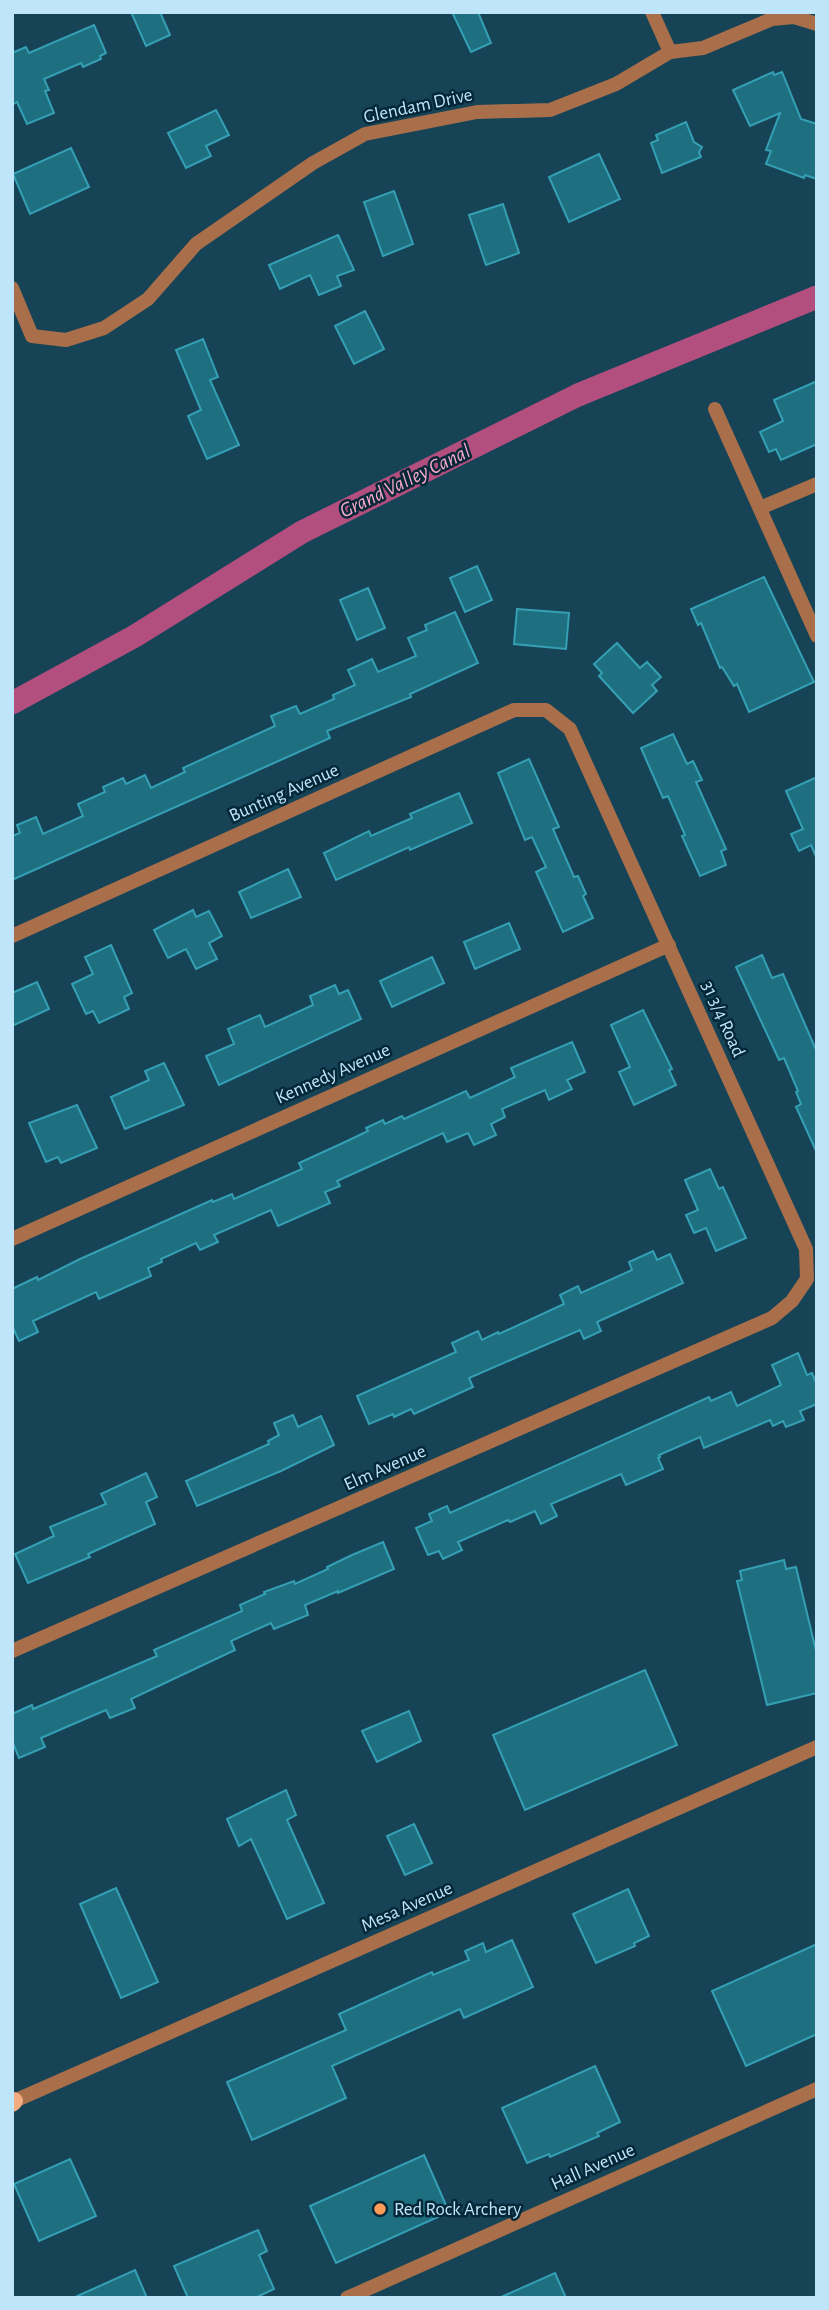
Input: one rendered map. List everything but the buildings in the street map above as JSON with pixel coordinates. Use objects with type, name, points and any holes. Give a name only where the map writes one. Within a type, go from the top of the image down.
[{"type":"street","points":[[652,12],[670,52]]},
{"type":"street","name":"Glendam Drive","points":[[12,288],[32,337],[66,340],[104,328],[148,299],[196,244],[313,163],[365,134],[477,112],[550,110],[616,84],[670,52],[703,48],[772,19],[794,17],[817,24]]},
{"type":"street","points":[[715,409],[817,636]]},
{"type":"street","points":[[760,509],[817,484]]},
{"type":"street","name":"Bunting Avenue","points":[[12,936],[514,710],[546,710],[570,729]]},
{"type":"street","name":"31 3/4 Road","points":[[570,729],[806,1249],[807,1279],[792,1301],[772,1318]]},
{"type":"street","name":"Kennedy Avenue","points":[[12,1239],[669,945]]},
{"type":"street","name":"Elm Avenue","points":[[12,1651],[772,1318]]},
{"type":"street","name":"Mesa Avenue","points":[[13,2102],[817,1747]]},
{"type":"street","name":"Hall Avenue","points":[[347,2298],[817,2089]]},
{"type":"waterway","name":"Grand Valley Canal","points":[[12,703],[135,636],[302,532],[578,395],[817,297]]},
{"type":"place","name":"Red Rock Archery","points":[[380,2209]]}]
